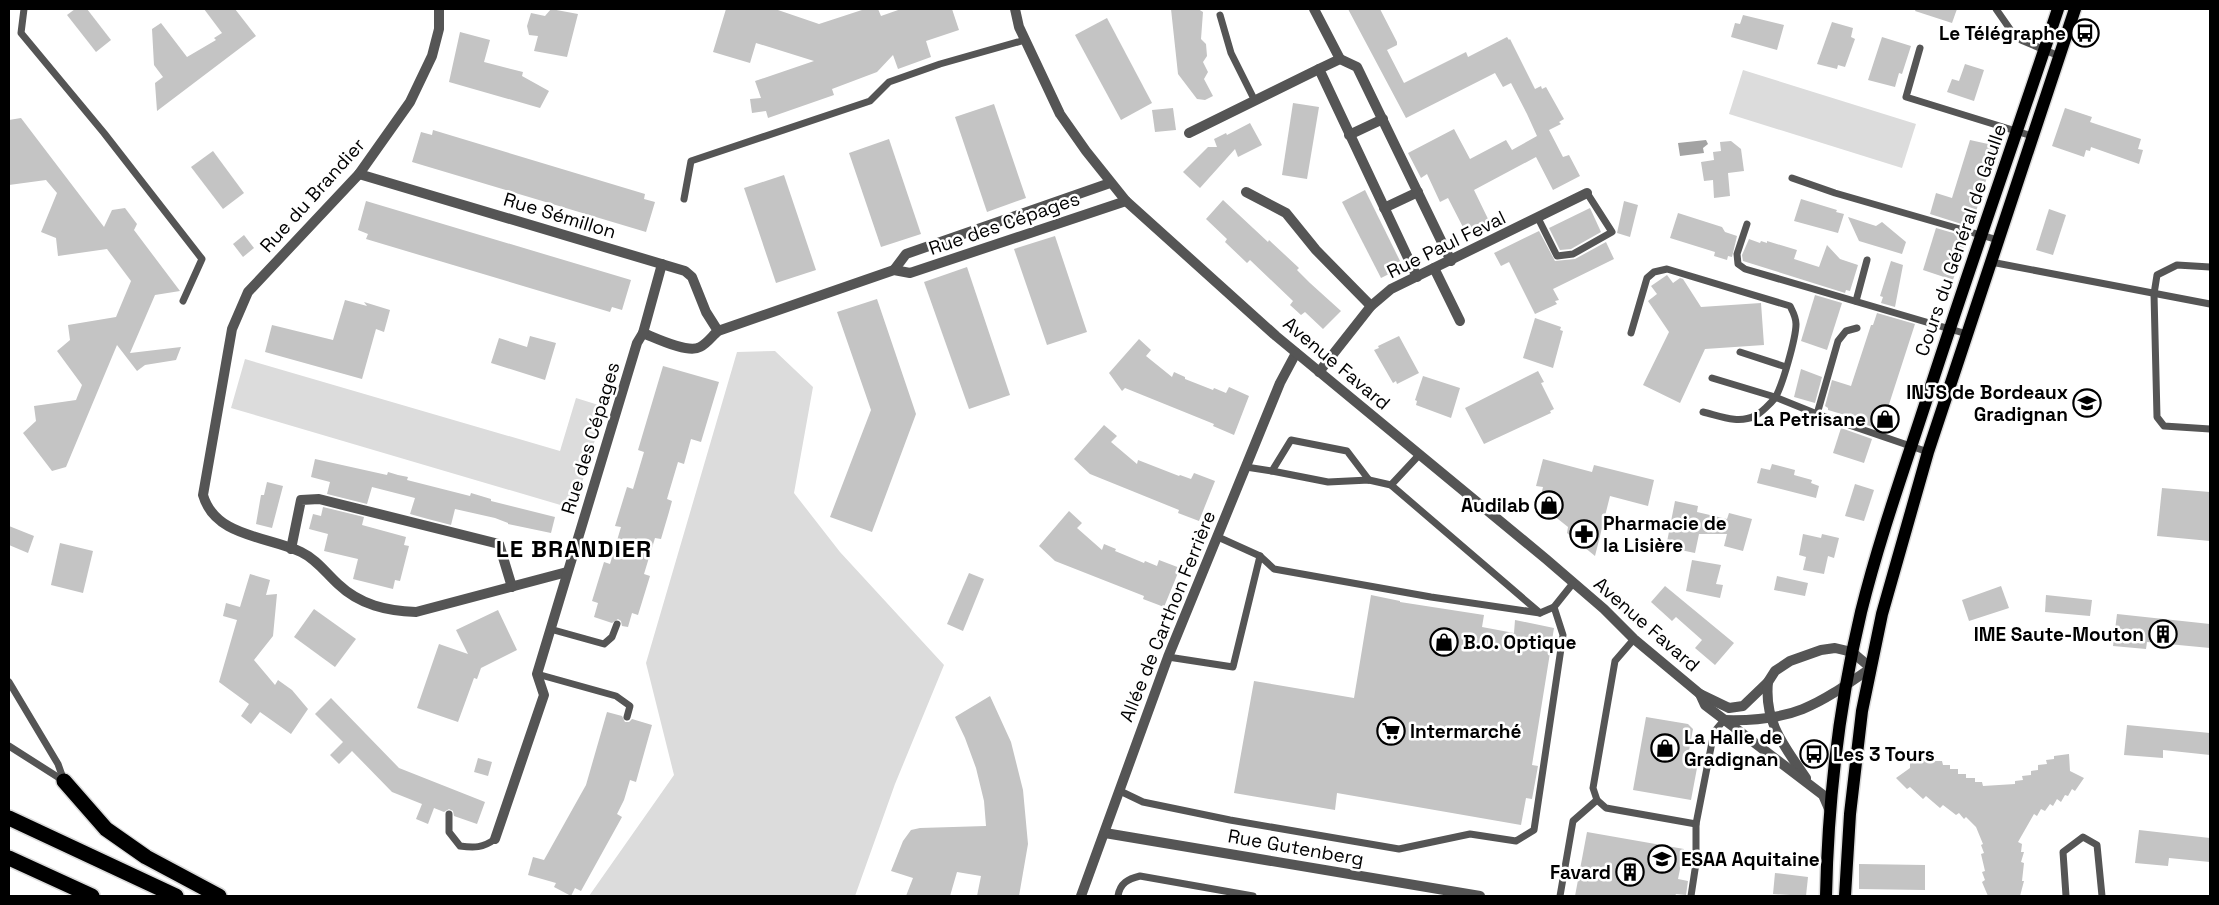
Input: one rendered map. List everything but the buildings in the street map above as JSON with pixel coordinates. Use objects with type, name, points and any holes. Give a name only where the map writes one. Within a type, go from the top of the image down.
[{"type":"highway","points":[[64,781],[106,829],[146,857],[219,896]]},
{"type":"highway","points":[[9,818],[176,896]]},
{"type":"highway","points":[[9,858],[92,896]]},
{"type":"main road","name":"Cours du Général de Gaulle","points":[[1826,896],[1830,811],[1846,685],[1852,652],[1883,533],[2058,9]]},
{"type":"main road","name":"Cours du Général de Gaulle","points":[[1845,896],[1850,814],[1862,711],[1882,614],[1928,452],[1949,386],[2075,9]]},
{"type":"main road","points":[[1933,380],[1949,386]]},
{"type":"street","name":"Rue du Brandier","points":[[439,9],[439,29],[434,47],[421,81],[410,102],[359,174],[248,292],[232,329],[203,495],[206,507],[224,526],[291,549],[314,560],[340,586],[356,598],[372,606],[394,611],[416,612],[567,572]]},
{"type":"street","name":"Avenue Favard","points":[[1015,9],[1019,27],[1060,114],[1110,183],[1126,201],[1296,353],[1574,582],[1634,639],[1700,694],[1728,708],[1737,708],[1743,706],[1768,682],[1775,672],[1790,661],[1808,654],[1835,648],[1852,652]]},
{"type":"street","points":[[1314,9],[1340,59],[1357,68],[1451,260]]},
{"type":"street","points":[[1189,133],[1340,59]]},
{"type":"street","points":[[1319,69],[1417,277]]},
{"type":"street","points":[[1349,135],[1383,119]]},
{"type":"street","name":"Rue Sémillon","points":[[359,174],[685,271],[692,277],[706,312],[718,330]]},
{"type":"street","name":"Rue des Cépages","points":[[894,270],[906,254],[1110,183]]},
{"type":"street","points":[[1246,192],[1286,213],[1316,250],[1371,306]]},
{"type":"street","points":[[1384,208],[1418,192]]},
{"type":"street","name":"Rue Paul Feval","points":[[1319,372],[1371,306],[1391,289],[1587,194]]},
{"type":"street","name":"Rue des Cépages","points":[[537,674],[637,343],[643,333],[666,343],[690,348],[700,347],[718,330],[894,270],[910,273],[1126,201]]},
{"type":"street","points":[[643,333],[662,264]]},
{"type":"street","points":[[1434,268],[1460,321]]},
{"type":"street","name":"Allée de Carthon Ferrière","points":[[1081,896],[1120,791],[1134,746],[1168,657],[1280,383],[1296,353]]},
{"type":"street","points":[[291,549],[301,500],[319,499],[499,544],[512,587]]},
{"type":"street","points":[[1724,720],[1771,719],[1807,708],[1871,668],[1852,652]]},
{"type":"street","points":[[495,839],[544,695],[537,674]]},
{"type":"street","name":"Avenue Favard","points":[[1768,682],[1766,698],[1771,719],[1790,754],[1812,786]]},
{"type":"street","name":"Avenue Favard","points":[[1700,694],[1705,705],[1823,795],[1830,811]]},
{"type":"street","name":"Rue Gutenberg","points":[[1105,833],[1480,896]]},
{"type":"lane","points":[[24,9],[21,33],[104,133],[202,259],[183,301]]},
{"type":"lane","points":[[1996,9],[2012,32],[2021,40],[2059,56]]},
{"type":"lane","points":[[1220,15],[1231,53],[1255,100]]},
{"type":"lane","points":[[684,199],[691,161],[870,101],[889,82],[940,64],[1025,40]]},
{"type":"lane","points":[[1920,48],[1906,97],[2032,136]]},
{"type":"lane","points":[[1792,178],[1835,194],[1998,240]]},
{"type":"lane","points":[[1538,218],[1557,256],[1573,254],[1612,232],[1587,194]]},
{"type":"lane","points":[[1747,224],[1737,254],[1738,264],[1745,269],[1966,334]]},
{"type":"lane","points":[[1856,301],[1867,260]]},
{"type":"lane","points":[[1991,262],[2210,304]]},
{"type":"lane","points":[[2210,267],[2177,265],[2157,275],[2154,294],[2157,417],[2164,426],[2210,429]]},
{"type":"lane","points":[[1632,333],[1647,278],[1654,272],[1667,269],[1790,306],[1795,314],[1796,325],[1786,367],[1775,397],[1757,415],[1746,419],[1737,420],[1703,412]]},
{"type":"lane","points":[[1817,414],[1838,341],[1846,331],[1857,328]]},
{"type":"lane","points":[[1740,352],[1786,367]]},
{"type":"lane","points":[[1712,378],[1775,397],[1817,414],[1928,452]]},
{"type":"lane","points":[[1272,471],[1291,440],[1346,450],[1369,480]]},
{"type":"lane","points":[[1391,485],[1420,454]]},
{"type":"lane","points":[[1246,467],[1328,482],[1369,480],[1391,485],[1540,613]]},
{"type":"lane","points":[[1218,537],[1260,556],[1274,569],[1431,597],[1540,613],[1554,606],[1574,582]]},
{"type":"lane","points":[[1168,657],[1233,667],[1260,556]]},
{"type":"lane","points":[[1120,791],[1143,802],[1230,820],[1399,849],[1470,834],[1516,841],[1534,830],[1563,634],[1554,606]]},
{"type":"lane","points":[[550,629],[604,644],[612,637],[616,624]]},
{"type":"lane","points":[[1634,639],[1615,661],[1593,788],[1597,800],[1606,808],[1696,824]]},
{"type":"lane","points":[[537,674],[616,696],[630,706],[627,717]]},
{"type":"lane","points":[[9,682],[58,764],[64,781]]},
{"type":"lane","points":[[1691,896],[1696,863],[1696,824],[1714,732],[1724,720]]},
{"type":"lane","points":[[9,746],[64,781]]},
{"type":"lane","points":[[1560,896],[1573,821],[1597,800]]},
{"type":"lane","points":[[449,814],[449,832],[460,846],[476,848],[486,845],[495,839]]},
{"type":"lane","points":[[2066,896],[2063,852],[2083,837],[2096,845],[2102,896]]},
{"type":"lane","points":[[1826,874],[1832,896]]},
{"type":"lane","points":[[1118,896],[1119,889],[1128,880],[1140,876],[1253,896]]},
{"type":"shaded area","points":[[1743,70],[1916,124],[1902,168],[1729,114]]},
{"type":"shaded area","points":[[1706,140],[1708,144],[1703,148],[1704,153],[1680,156],[1678,143]]},
{"type":"shaded area","points":[[775,351],[813,387],[794,493],[840,552],[944,665],[895,784],[855,896],[589,896],[674,775],[646,663],[737,352]]},
{"type":"shaded area","points":[[245,359],[560,451],[576,398],[605,407],[574,509],[231,408]]},
{"type":"place","name":"Le Télégraphe","points":[[2085,33]]},
{"type":"place","name":"INJS de Bordeaux Gradignan","points":[[2087,403]]},
{"type":"place","name":"La Petrisane","points":[[1885,419]]},
{"type":"place","name":"Audilab","points":[[1549,505]]},
{"type":"place","name":"Pharmacie de la Lisière","points":[[1584,534]]},
{"type":"place","name":"IME Saute-Mouton","points":[[2163,634]]},
{"type":"place","name":"B.O. Optique","points":[[1444,642]]},
{"type":"place","name":"Intermarché","points":[[1391,731]]},
{"type":"place","name":"La Halle de Gradignan","points":[[1665,748]]},
{"type":"place","name":"Les 3 Tours","points":[[1814,754]]},
{"type":"place","name":"ESAA Aquitaine","points":[[1662,859]]},
{"type":"place","name":"Favard","points":[[1630,872]]},
{"type":"district","name":"LE BRANDIER","points":[[574,549]]}]
